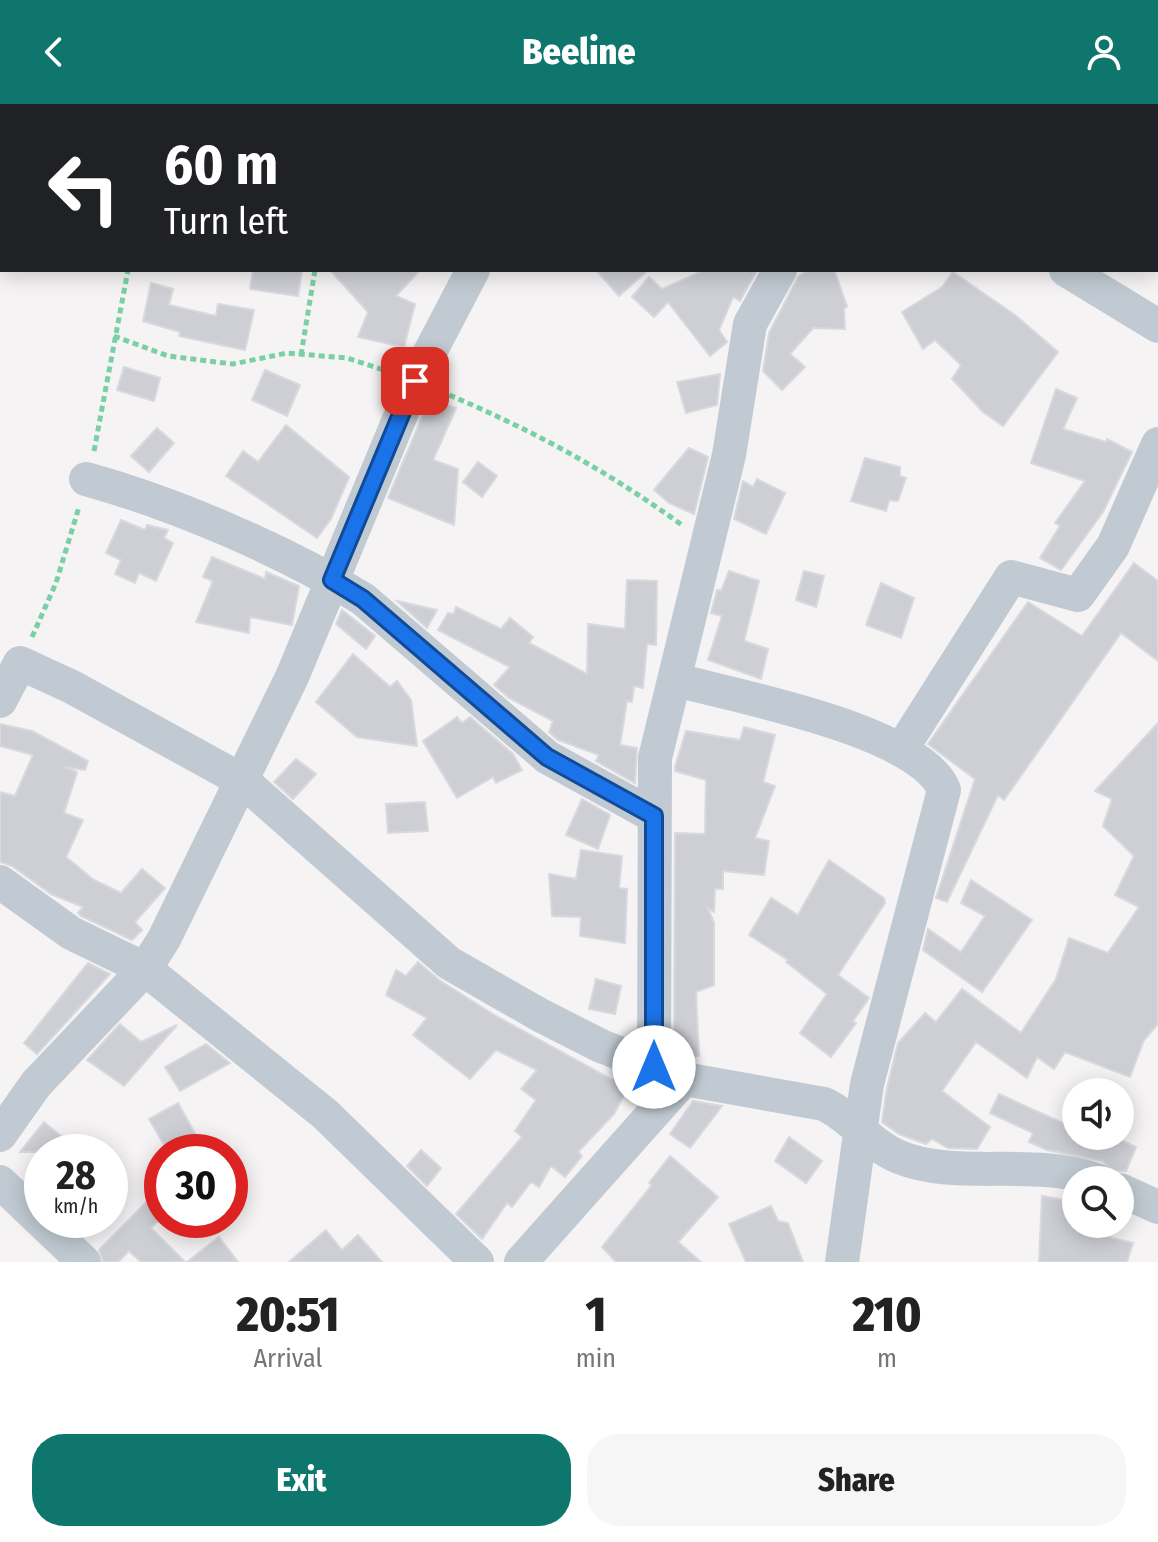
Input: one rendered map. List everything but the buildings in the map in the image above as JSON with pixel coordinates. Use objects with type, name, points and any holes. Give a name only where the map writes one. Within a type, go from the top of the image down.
[{"type":"street","points":[[0,1135],[36,1084],[145,969],[164,939],[243,781],[415,381],[472,272]]},
{"type":"street","points":[[521,1262],[669,1073],[654,816],[655,758],[729,455],[750,324],[779,272]]},
{"type":"street","points":[[1069,272],[1158,326]]},
{"type":"street","points":[[901,750],[1011,577],[1078,595],[1113,546],[1158,444]]},
{"type":"street","points":[[86,479],[144,495],[332,580],[363,599],[547,757],[654,816]]},
{"type":"street","points":[[0,701],[20,663],[72,687],[243,781],[449,963],[601,1046],[669,1073],[824,1104],[844,1113],[861,1131],[899,1157],[932,1165],[1062,1170]]},
{"type":"street","points":[[676,680],[871,734],[901,750],[940,779],[944,790],[873,1057],[842,1262]]},
{"type":"street","points":[[0,882],[71,933],[145,969],[325,1114],[477,1262]]},
{"type":"street","points":[[0,1182],[84,1262]]},
{"type":"street","points":[[1134,1196],[1158,1207]]},
{"type":"path","points":[[301,355],[315,272]]},
{"type":"route","points":[[415,381],[332,580],[363,599],[547,757],[654,816],[654,1067]]}]
